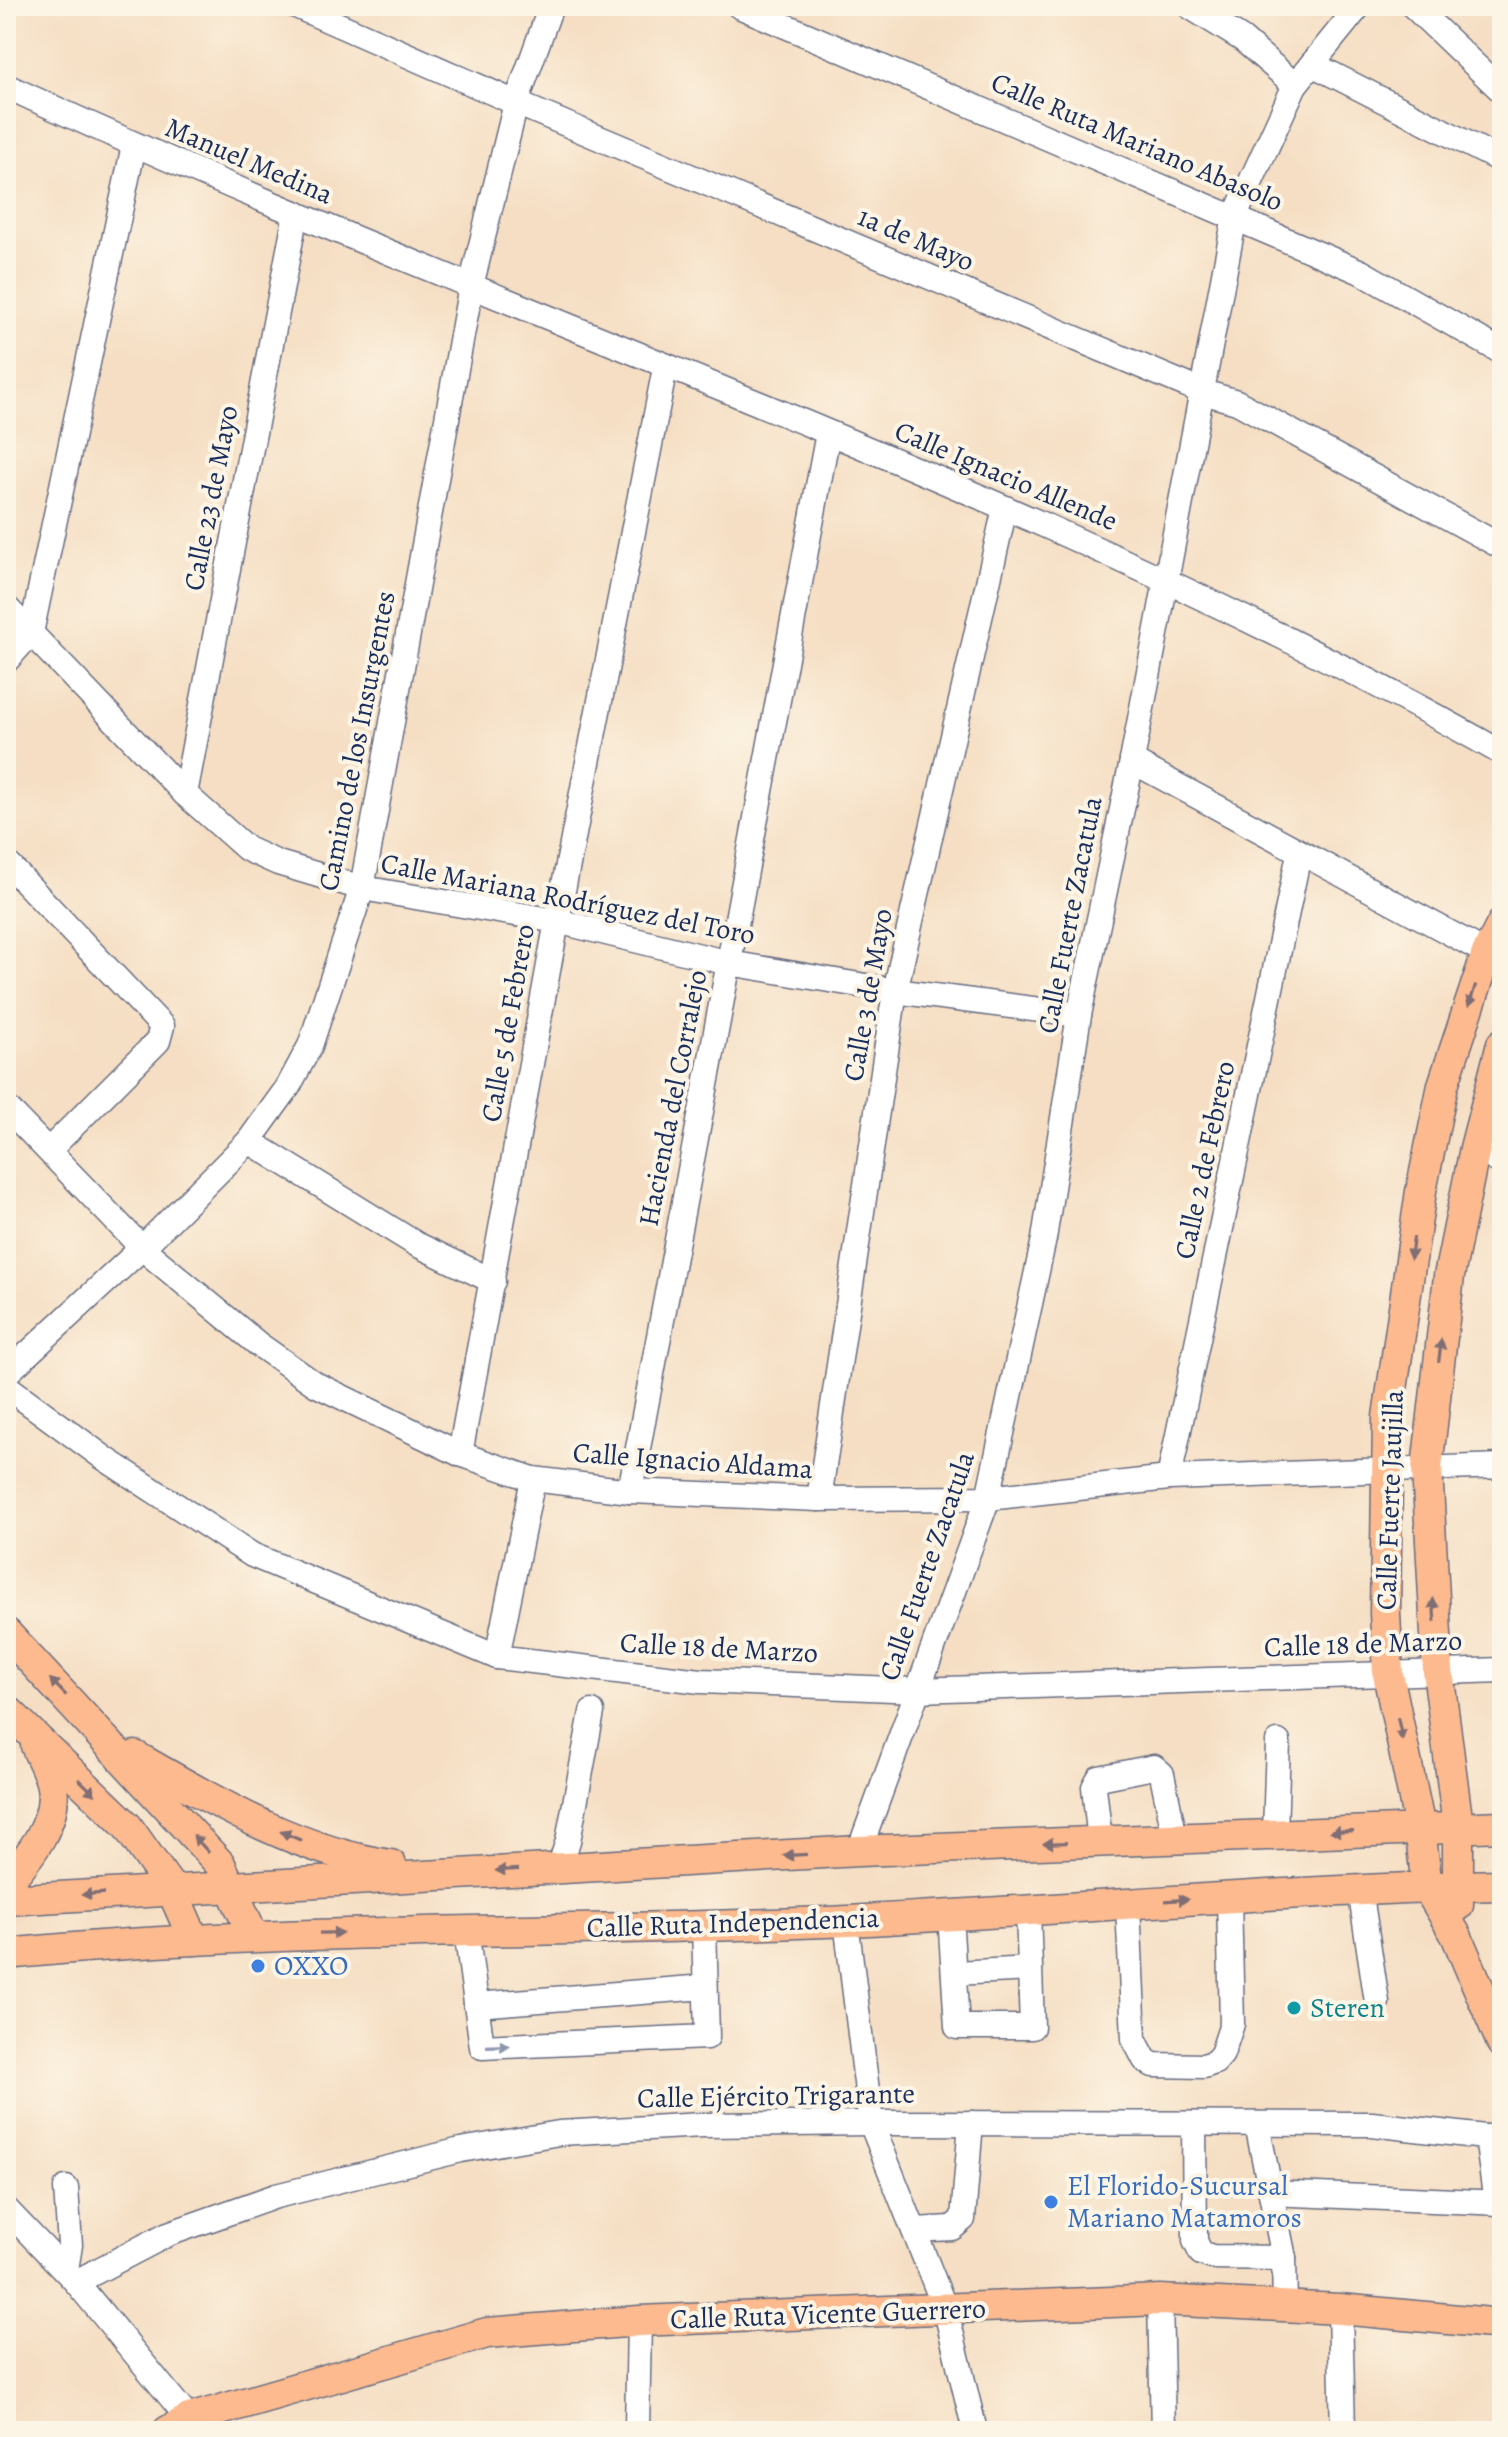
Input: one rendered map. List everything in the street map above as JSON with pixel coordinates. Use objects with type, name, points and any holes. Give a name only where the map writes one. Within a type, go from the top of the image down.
[{"type":"main road","name":"Calle Fuerte Jaujilla","points":[[1501,2036],[1456,1935],[1427,1887],[1420,1828],[1388,1674],[1386,1469],[1388,1417],[1421,1191],[1443,1085],[1487,953],[1502,924]]},
{"type":"main road","name":"Calle Fuerte Jaujilla","points":[[1456,1935],[1460,1886],[1458,1826],[1438,1671],[1427,1468],[1449,1276],[1475,1148],[1502,1044]]},
{"type":"main road","points":[[6,1633],[220,1864],[253,1935]]},
{"type":"main road","points":[[6,1709],[127,1826],[171,1888],[194,1940]]},
{"type":"main road","points":[[6,1884],[42,1834],[51,1812],[52,1784],[30,1733]]},
{"type":"main road","points":[[110,1742],[204,1797],[300,1841],[368,1862],[448,1874]]},
{"type":"main road","points":[[6,1900],[171,1888],[859,1851],[1502,1826]]},
{"type":"main road","name":"Calle Ruta Independencia","points":[[6,1954],[253,1935],[846,1921],[1360,1889],[1502,1885]]},
{"type":"main road","name":"Calle Ruta Vicente Guerrero","points":[[179,2425],[487,2333],[639,2321],[1160,2300],[1340,2309],[1502,2324]]},
{"type":"street","name":"1a de Mayo","points":[[296,6],[516,103],[1203,392],[1237,402],[1502,547]]},
{"type":"street","name":"Camino de los Insurgentes","points":[[6,1374],[142,1248],[249,1141],[288,1087],[310,1046],[362,888],[471,286],[516,103],[551,6]]},
{"type":"street","name":"Calle Ruta Mariano Abasolo","points":[[739,6],[1361,272],[1502,352]]},
{"type":"street","points":[[1189,6],[1242,39],[1295,85]]},
{"type":"street","name":"Calle Fuerte Zacatula","points":[[859,1851],[988,1498],[1044,1239],[1079,1015],[1132,761],[1164,577],[1203,392],[1235,216],[1295,85],[1359,6]]},
{"type":"street","points":[[1413,6],[1502,91]]},
{"type":"street","points":[[1312,64],[1502,161]]},
{"type":"street","name":"Manuel Medina","points":[[6,86],[134,145],[471,286]]},
{"type":"street","points":[[6,661],[31,633],[134,145]]},
{"type":"street","name":"Calle 23 de Mayo","points":[[185,794],[296,213]]},
{"type":"street","name":"Calle Ignacio Allende","points":[[471,286],[828,433],[1164,577],[1502,753]]},
{"type":"street","name":"Calle 5 de Febrero","points":[[460,1454],[557,921],[665,368]]},
{"type":"street","name":"Hacienda del Corralejo","points":[[630,1491],[828,433]]},
{"type":"street","name":"Calle 3 de Mayo","points":[[819,1499],[895,991],[1005,508]]},
{"type":"street","name":"Calle Mariana Rodríguez del Toro","points":[[6,607],[185,794],[247,849],[278,863],[362,888],[557,921],[729,963],[895,991],[1079,1015]]},
{"type":"street","points":[[1132,761],[1487,953]]},
{"type":"street","name":"Calle 2 de Febrero","points":[[1169,1478],[1299,854]]},
{"type":"street","points":[[6,862],[162,1026],[158,1041],[49,1150]]},
{"type":"street","name":"Calle Ignacio Aldama","points":[[6,1107],[142,1248],[258,1344],[315,1384],[460,1454],[533,1479],[630,1491],[819,1499],[988,1498],[1169,1478],[1502,1466]]},
{"type":"street","points":[[249,1141],[416,1244],[493,1281]]},
{"type":"street","points":[[1475,1148],[1502,1163]]},
{"type":"street","name":"Calle 18 de Marzo","points":[[6,1386],[104,1458],[252,1555],[497,1657],[701,1681],[917,1690],[1502,1670]]},
{"type":"street","points":[[497,1657],[533,1479]]},
{"type":"street","points":[[559,1868],[568,1841],[592,1712]]},
{"type":"street","points":[[1275,1834],[1278,1742]]},
{"type":"street","points":[[1100,1841],[1094,1787],[1099,1778],[1154,1767],[1162,1774],[1175,1838]]},
{"type":"street","points":[[1360,1889],[1377,2002]]},
{"type":"street","points":[[1128,1904],[1134,2039],[1145,2060],[1153,2065],[1204,2066],[1215,2062],[1222,2054],[1232,2024],[1229,1897]]},
{"type":"street","points":[[950,1914],[957,2027],[1032,2027],[1028,1910]]},
{"type":"street","points":[[846,1921],[871,2123],[946,2311],[975,2431]]},
{"type":"street","points":[[466,1930],[482,2047],[707,2037],[704,1924]]},
{"type":"street","points":[[954,1973],[1030,1969]]},
{"type":"street","points":[[476,2005],[705,1987]]},
{"type":"street","name":"Calle Ejército Trigarante","points":[[71,2276],[168,2234],[276,2196],[461,2150],[559,2133],[703,2125],[871,2123],[1372,2124],[1494,2138]]},
{"type":"street","points":[[914,2230],[952,2228],[963,2219],[971,2123]]},
{"type":"street","points":[[1194,2124],[1195,2241],[1201,2253],[1212,2257],[1284,2258]]},
{"type":"street","points":[[1257,2124],[1284,2258],[1285,2306]]},
{"type":"street","points":[[1271,2193],[1499,2203],[1494,2138]]},
{"type":"street","points":[[66,2188],[71,2276]]},
{"type":"street","points":[[6,2209],[71,2276],[179,2425]]},
{"type":"street","points":[[1160,2300],[1163,2431]]},
{"type":"street","points":[[1340,2309],[1343,2431]]},
{"type":"street","points":[[637,2431],[639,2321]]},
{"type":"place","name":"OXXO","points":[[258,1966]]},
{"type":"place","name":"Steren","points":[[1294,2008]]},
{"type":"place","name":"El Florido-Sucursal Mariano Matamoros","points":[[1051,2202]]}]
